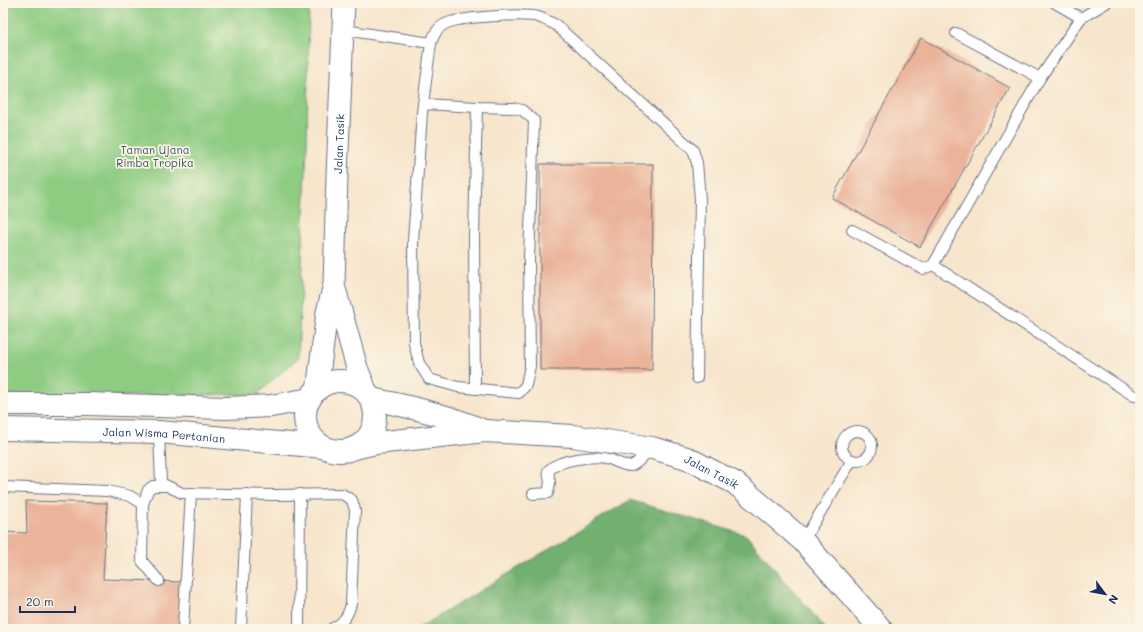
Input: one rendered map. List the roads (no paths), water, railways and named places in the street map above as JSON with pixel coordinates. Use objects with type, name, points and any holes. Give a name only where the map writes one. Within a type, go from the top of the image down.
[{"type":"street","name":"Jalan Tasik","points":[[314,395],[327,312],[334,285],[336,176],[344,30],[344,3]]},
{"type":"street","name":"Jalan Tasik","points":[[334,285],[357,368],[369,396],[466,423],[485,431]]},
{"type":"street","points":[[342,381],[356,385],[369,396],[374,411],[374,424],[369,435],[354,448],[342,451],[324,447],[308,430],[306,414],[314,395],[324,385],[342,381]]},
{"type":"street","points":[[3,404],[87,404],[226,408],[271,406],[314,395]]},
{"type":"street","name":"Jalan Wisma Pertanian","points":[[3,429],[159,432],[324,447]]},
{"type":"street","name":"Jalan Tasik","points":[[354,448],[485,431],[573,436],[652,448],[687,458],[735,483],[803,541],[881,629]]},
{"type":"lane","points":[[1055,3],[1081,18]]},
{"type":"lane","points":[[852,230],[923,269],[933,265],[1040,78],[1081,18],[1106,3]]},
{"type":"lane","points":[[422,104],[514,108],[522,110],[534,120],[529,259],[530,366],[526,385],[519,393],[458,387],[429,379],[418,363],[414,343],[413,241],[422,104],[431,43],[435,32],[445,24],[460,19],[498,16],[538,17],[556,25],[693,150],[697,162],[700,199],[697,378]]},
{"type":"lane","points":[[344,30],[431,43]]},
{"type":"lane","points":[[956,33],[1040,78]]},
{"type":"lane","points":[[475,389],[474,235],[477,107]]},
{"type":"lane","points":[[933,265],[1134,396],[1140,396]]},
{"type":"lane","points":[[159,432],[161,483],[182,493],[342,494],[352,500],[355,510],[351,604],[348,614],[340,625],[331,629]]},
{"type":"lane","points":[[533,494],[548,493],[550,482],[548,471],[567,460],[607,459],[629,466],[634,464],[652,448]]},
{"type":"lane","points":[[803,541],[852,460]]},
{"type":"lane","points":[[159,581],[142,561],[143,504],[148,490],[153,486],[166,486]]},
{"type":"lane","points":[[3,487],[108,491],[130,496],[143,504]]},
{"type":"lane","points":[[183,629],[191,493]]},
{"type":"lane","points":[[241,629],[246,494]]},
{"type":"lane","points":[[299,629],[300,494]]},
{"type":"park label","name":"Taman Ujana Rimba Tropika","points":[[155,155]]}]
